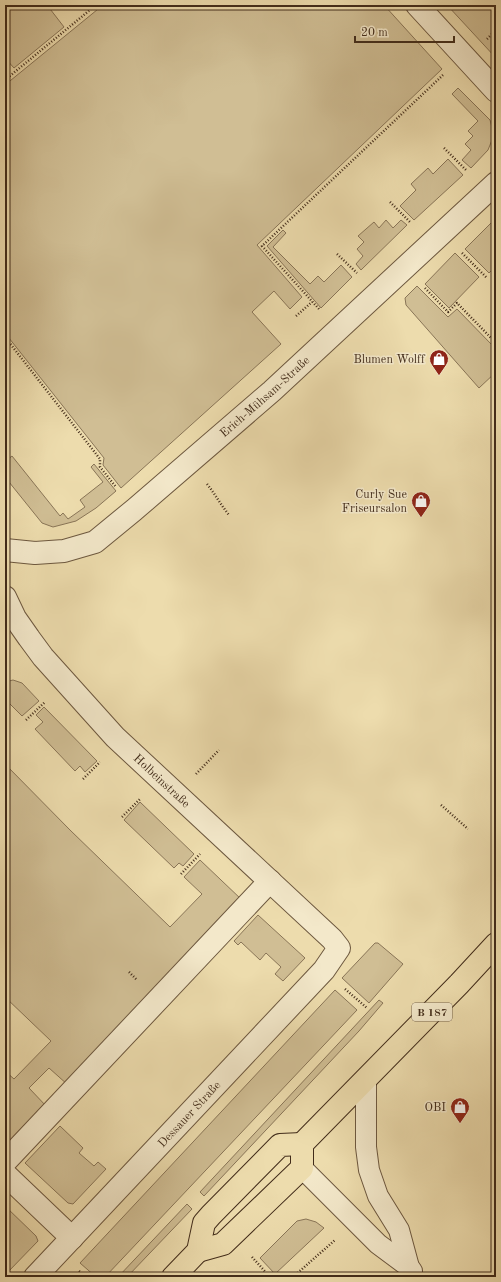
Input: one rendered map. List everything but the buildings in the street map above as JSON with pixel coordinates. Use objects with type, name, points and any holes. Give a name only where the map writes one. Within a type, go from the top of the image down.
[{"type":"main road","name":"B 187","points":[[302,1144],[496,944]]},
{"type":"main road","points":[[173,1277],[198,1251],[223,1244],[302,1168],[302,1144],[280,1145],[204,1222],[198,1251]]},
{"type":"street","points":[[417,5],[496,91]]},
{"type":"street","name":"Erich-Mühsam-Straße","points":[[5,550],[35,553],[64,551],[95,542],[272,391],[496,183]]},
{"type":"street","name":"Holbeinstraße","points":[[5,597],[15,618],[43,657],[115,737],[332,939],[339,948]]},
{"type":"street","points":[[5,1162],[270,881]]},
{"type":"street","name":"Dessauer Straße","points":[[35,1277],[324,970],[339,948]]},
{"type":"street","points":[[5,1174],[72,1238]]},
{"type":"lane","points":[[366,1078],[366,1147],[369,1170],[378,1196],[399,1230],[413,1272]]},
{"type":"lane","points":[[302,1168],[378,1244],[413,1272]]},
{"type":"path","points":[[5,80],[96,5]]},
{"type":"path","points":[[337,330],[262,246],[463,55]]},
{"type":"path","points":[[442,233],[487,278]]},
{"type":"path","points":[[404,268],[448,312],[457,303],[496,343]]},
{"type":"path","points":[[296,316],[312,302]]},
{"type":"path","points":[[5,337],[100,459],[100,467],[134,510]]},
{"type":"path","points":[[189,462],[215,494],[218,502],[229,515]]},
{"type":"path","points":[[192,779],[219,750]]},
{"type":"path","points":[[441,805],[468,829]]},
{"type":"path","points":[[293,1277],[356,1222]]},
{"type":"path","points":[[252,1257],[270,1277]]},
{"type":"shaded area","points":[[5,5],[47,5],[64,27],[14,68],[5,58]]},
{"type":"shaded area","points":[[103,5],[384,5],[442,69],[257,245],[302,297],[290,309],[274,291],[252,312],[281,344],[121,488],[103,465],[104,458],[5,333],[5,85]]},
{"type":"shaded area","points":[[447,5],[496,5],[496,58]]},
{"type":"shaded area","points":[[458,88],[490,120],[494,135],[488,150],[471,168],[462,160],[471,150],[465,144],[473,136],[468,131],[478,121],[452,94]]},
{"type":"shaded area","points":[[448,159],[463,175],[414,220],[400,206],[416,190],[411,184],[428,168],[433,174]]},
{"type":"shaded area","points":[[496,218],[496,266],[489,273],[465,249]]},
{"type":"shaded area","points":[[386,220],[393,228],[401,220],[407,225],[361,270],[356,264],[363,256],[357,249],[364,242],[358,236],[374,222],[379,228]]},
{"type":"shaded area","points":[[283,230],[286,233],[273,247],[310,284],[318,276],[324,282],[341,265],[352,277],[321,308],[267,246]]},
{"type":"shaded area","points":[[455,253],[479,277],[449,308],[425,284]]},
{"type":"shaded area","points":[[417,286],[448,317],[457,309],[493,346],[496,353],[496,372],[479,388],[406,305],[405,298]]},
{"type":"shaded area","points":[[12,456],[60,516],[63,513],[68,519],[85,507],[80,500],[103,482],[91,467],[94,464],[116,491],[96,508],[76,521],[53,527],[42,523],[5,477],[5,458],[7,460]]},
{"type":"shaded area","points":[[13,680],[22,683],[39,701],[22,716],[5,700],[5,682]]},
{"type":"shaded area","points":[[44,707],[97,761],[85,772],[80,766],[75,771],[35,729],[43,722],[36,715]]},
{"type":"shaded area","points":[[5,764],[70,830],[170,927],[202,894],[184,877],[200,860],[242,900],[68,1085],[49,1068],[29,1088],[47,1107],[12,1145],[5,1138],[5,1071],[14,1079],[51,1041],[5,997]]},
{"type":"shaded area","points":[[140,802],[194,854],[183,866],[179,863],[174,868],[124,820]]},
{"type":"shaded area","points":[[258,915],[305,958],[283,981],[275,974],[281,967],[266,953],[260,960],[241,942],[238,945],[234,941]]},
{"type":"shaded area","points":[[375,943],[378,943],[403,964],[369,1003],[342,978]]},
{"type":"shaded area","points":[[335,990],[357,1010],[105,1277],[96,1277],[80,1263]]},
{"type":"shaded area","points":[[379,1000],[383,1003],[359,1031],[204,1196],[200,1192]]},
{"type":"shaded area","points":[[60,1126],[83,1148],[79,1153],[94,1166],[98,1162],[106,1169],[73,1204],[68,1203],[25,1163]]},
{"type":"shaded area","points":[[187,1204],[192,1209],[127,1277],[118,1277]]},
{"type":"shaded area","points":[[5,1206],[36,1236],[38,1241],[7,1273],[5,1271]]},
{"type":"shaded area","points":[[306,1219],[316,1222],[324,1228],[275,1274],[260,1258],[297,1221]]},
{"type":"place","name":"Blumen Wolff","points":[[439,376]]},
{"type":"place","name":"Curly Sue Friseursalon","points":[[421,518]]},
{"type":"place","name":"OBI","points":[[460,1124]]}]
